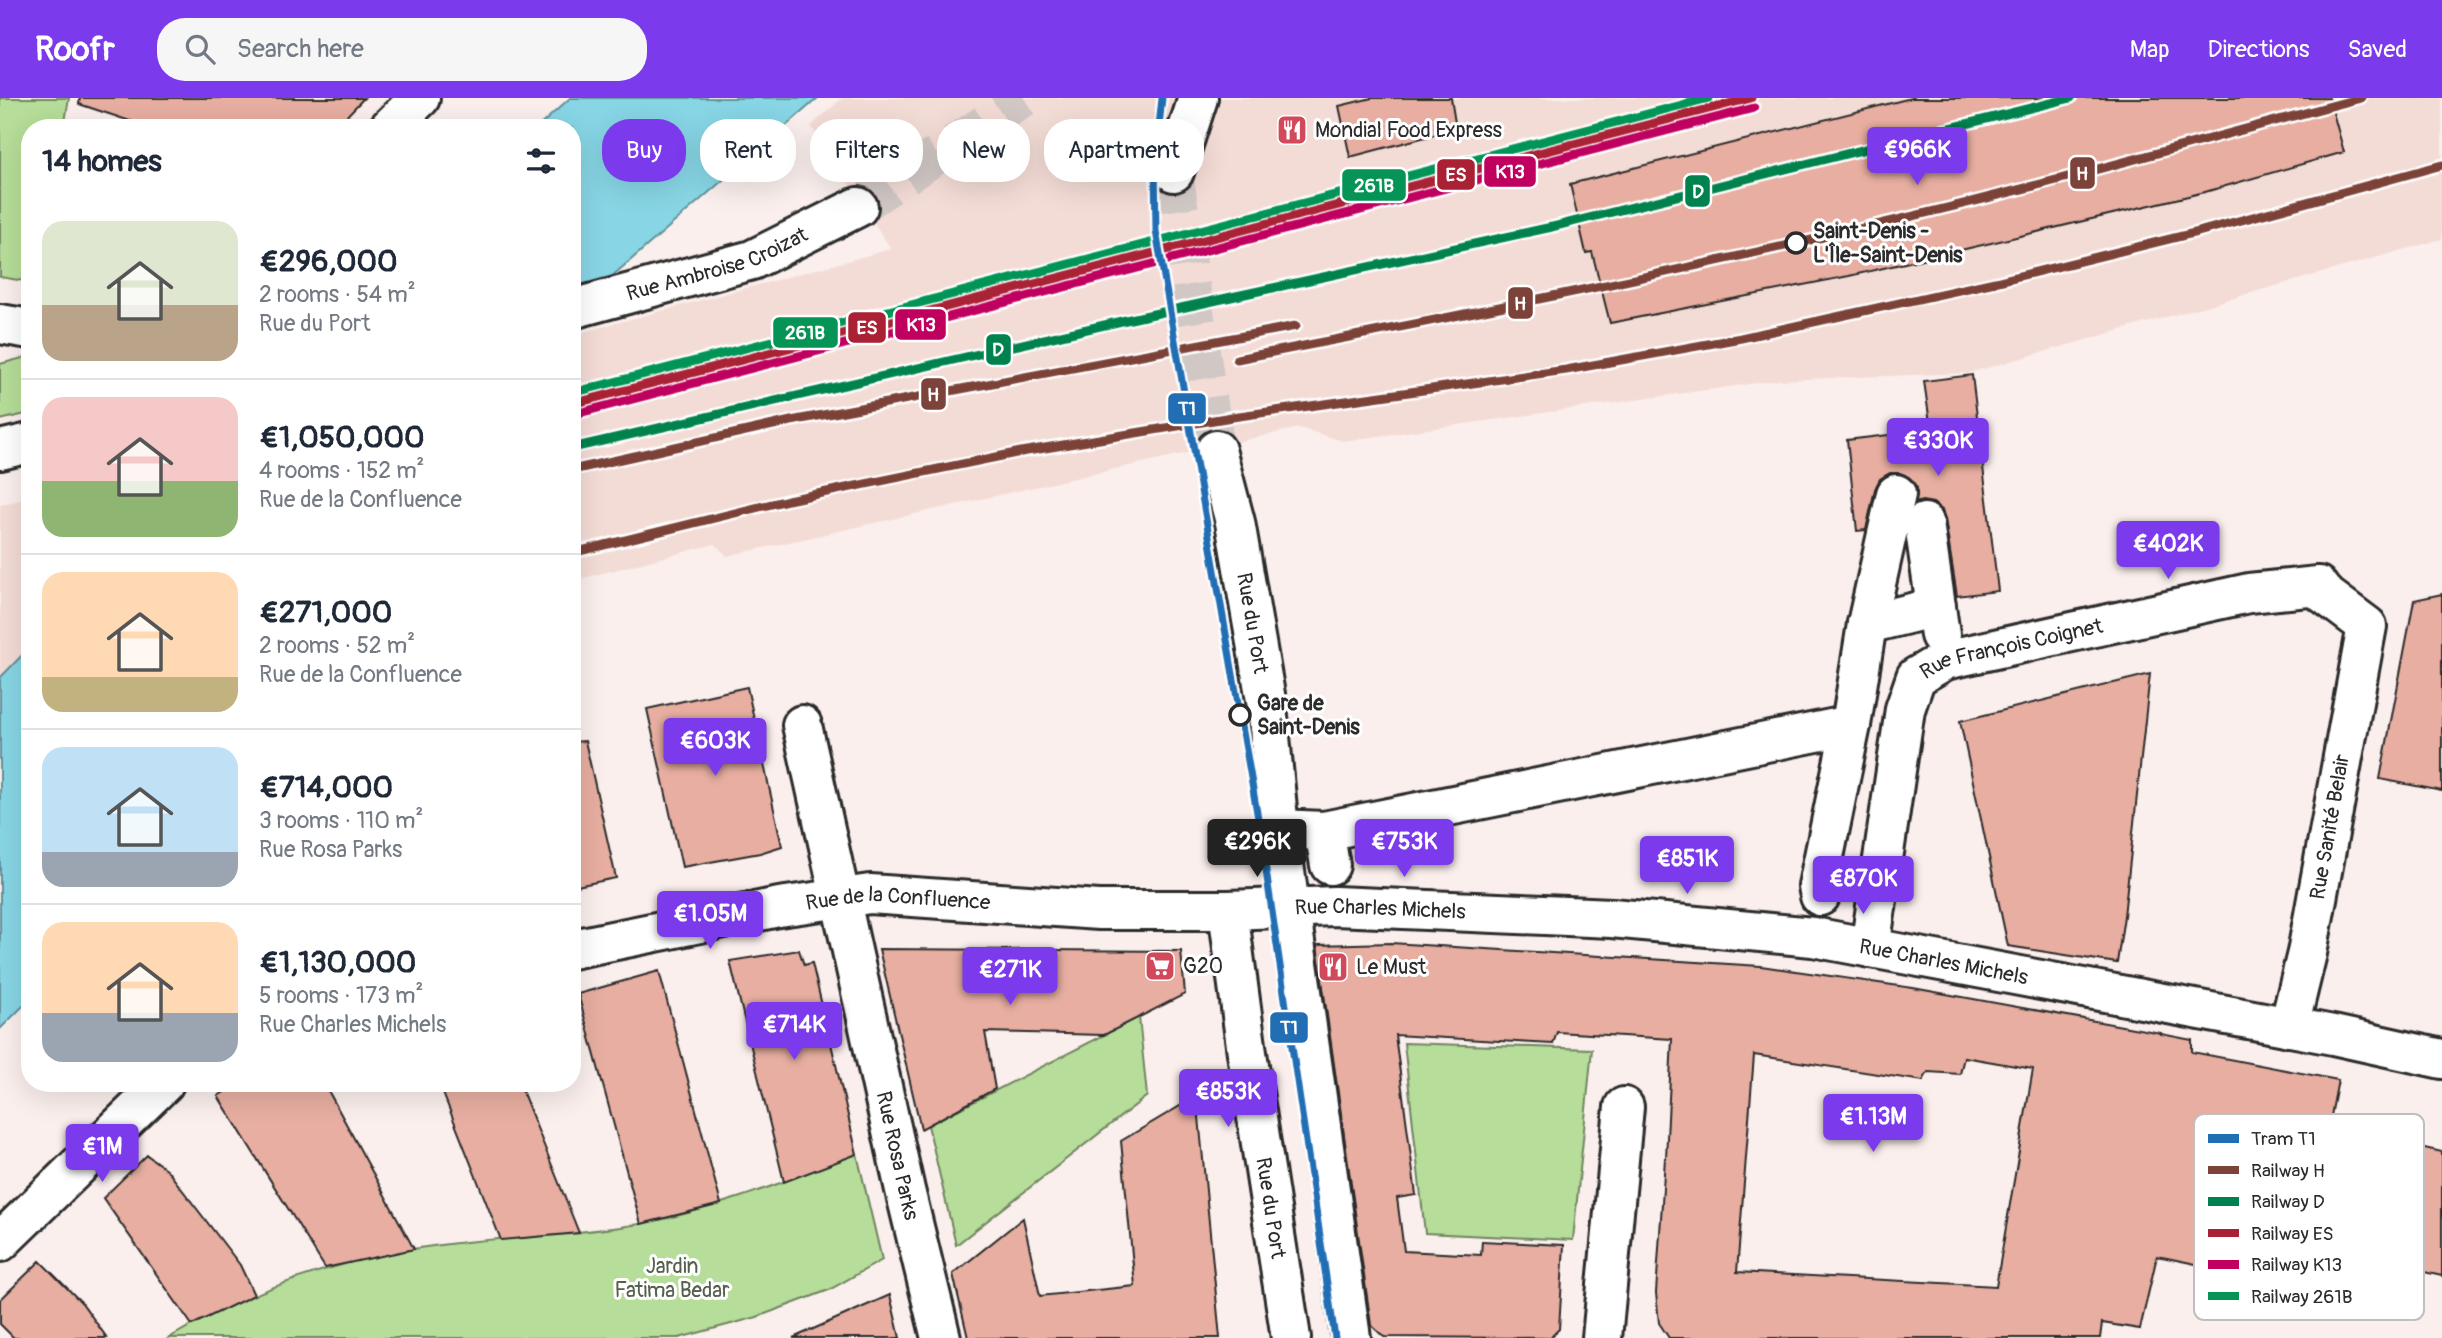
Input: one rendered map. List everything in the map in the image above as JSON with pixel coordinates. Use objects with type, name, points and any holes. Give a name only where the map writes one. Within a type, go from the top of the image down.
[{"type":"street","points":[[398,119],[419,98]]},
{"type":"street","points":[[1191,119],[1198,98]]},
{"type":"street","name":"Rue Ambroise Croizat","points":[[581,307],[752,260],[858,207]]},
{"type":"street","points":[[0,324],[21,328]]},
{"type":"street","points":[[0,450],[21,445]]},
{"type":"street","name":"Rue du Port","points":[[1216,450],[1235,522],[1267,706],[1279,829],[1351,1338]]},
{"type":"street","points":[[1820,896],[1818,886],[1851,725],[1867,624],[1896,494]]},
{"type":"street","points":[[1867,624],[1938,621],[1924,523]]},
{"type":"street","name":"Rue François Coignet","points":[[1870,948],[1905,709],[1916,677],[1945,660],[2263,592],[2318,586],[2323,593],[2367,626]]},
{"type":"street","name":"Rue Sanité Belair","points":[[2289,1027],[2307,953],[2367,626]]},
{"type":"street","name":"Rue Rosa Parks","points":[[802,725],[839,898],[941,1338]]},
{"type":"street","points":[[1279,829],[1327,848],[1851,725]]},
{"type":"street","name":"Rue de la Confluence","points":[[581,947],[779,907],[870,894],[1099,910],[1228,910]]},
{"type":"street","name":"Rue Charles Michels","points":[[1228,910],[1335,906],[1612,918],[1813,937],[2289,1027],[2442,1059]]},
{"type":"street","name":"Rue du Port","points":[[1228,910],[1291,1338]]},
{"type":"street","points":[[0,1242],[155,1092]]},
{"type":"street","points":[[1602,1338],[1623,1107]]},
{"type":"shaded area","points":[[842,98],[2442,98],[2442,239],[1969,373],[1778,380],[1343,441],[1299,428],[727,556],[715,544],[581,579],[581,333],[891,249],[847,182],[923,182],[923,119],[819,119]]},
{"type":"shaded area","points":[[21,499],[21,724],[0,730],[0,505]]},
{"type":"green space","points":[[0,98],[69,98],[66,119],[21,119],[21,280],[0,277]]},
{"type":"green space","points":[[21,358],[21,415],[0,420],[0,364]]},
{"type":"green space","points":[[1139,1017],[1147,1096],[956,1245],[928,1125]]},
{"type":"green space","points":[[1404,1043],[1592,1049],[1573,1240],[1425,1233]]},
{"type":"green space","name":"Jardin Fatima Bedar","points":[[857,1154],[882,1260],[829,1290],[757,1317],[679,1338],[169,1338],[256,1294],[349,1263],[441,1245],[612,1228],[668,1218],[750,1194]]},
{"type":"water","points":[[570,98],[818,98],[794,119],[700,119],[700,182],[721,182],[603,284],[581,308],[581,119],[547,119]]},
{"type":"water","points":[[21,656],[21,1008],[0,1029],[0,678]]},
{"type":"building","points":[[80,98],[364,98],[344,119],[124,119],[79,104]]},
{"type":"building","points":[[1372,98],[1451,98],[1456,129],[1350,157],[1339,106]]},
{"type":"building","points":[[1911,98],[2329,98],[2344,152],[2205,192],[1991,243],[1849,276],[1610,323],[1592,252],[1586,253],[1570,184]]},
{"type":"building","points":[[1972,375],[1998,591],[1957,596],[1942,510],[1933,503],[1916,503],[1917,488],[1910,478],[1900,473],[1890,473],[1880,479],[1875,489],[1866,530],[1857,531],[1847,440],[1931,430],[1924,381]]},
{"type":"building","points":[[2442,594],[2442,791],[2380,779],[2414,600]]},
{"type":"building","points":[[2150,674],[2117,963],[2008,946],[1960,721]]},
{"type":"building","points":[[747,687],[782,846],[760,853],[682,867],[647,709]]},
{"type":"building","points":[[581,741],[585,741],[616,878],[581,885]]},
{"type":"building","points":[[1391,943],[1761,966],[1913,988],[2161,1033],[2192,1040],[2192,1052],[2338,1080],[2331,1114],[2194,1114],[2194,1264],[2157,1256],[2140,1329],[2102,1323],[2100,1338],[1669,1338],[1659,1323],[1656,1293],[1672,1039],[1557,1032],[1553,1044],[1395,1035],[1416,1195],[1397,1198],[1404,1251],[1481,1255],[1482,1241],[1564,1245],[1559,1329],[1550,1338],[1384,1337],[1371,1325],[1317,945]],"holes":[[[1754,1055],[1923,1081],[1928,1072],[1960,1074],[1964,1057],[2033,1069],[1996,1286],[1737,1272]]]},
{"type":"building","points":[[879,949],[1181,951],[1185,994],[1104,1035],[985,1032],[995,1089],[921,1129]]},
{"type":"building","points":[[799,950],[804,965],[812,963],[857,1154],[784,1182],[730,961]]},
{"type":"building","points":[[659,971],[721,1204],[641,1224],[581,1005],[581,993]]},
{"type":"building","points":[[224,1092],[329,1092],[414,1249],[325,1268],[218,1096]]},
{"type":"building","points":[[443,1092],[523,1092],[579,1233],[501,1240]]},
{"type":"building","points":[[1197,1096],[1220,1338],[968,1338],[953,1274],[1023,1218],[1040,1296],[1135,1286],[1121,1141]]},
{"type":"building","points":[[2424,1148],[2442,1152],[2442,1276],[2424,1272]]},
{"type":"building","points":[[147,1155],[167,1170],[240,1265],[254,1295],[192,1325],[103,1198]]},
{"type":"building","points":[[40,1261],[82,1303],[107,1338],[14,1338],[0,1324],[0,1300]]},
{"type":"building","points":[[890,1295],[900,1338],[793,1338]]},
{"type":"tunnel","points":[[858,207],[1024,98]]},
{"type":"tunnel","points":[[1176,182],[1216,450]]},
{"type":"tram line","name":"T1","points":[[1162,98],[1155,164],[1156,231],[1260,830],[1335,1338]]},
{"type":"rail line","name":"261B","points":[[581,391],[1709,98]]},
{"type":"rail line","name":"ES","points":[[581,402],[1751,98]]},
{"type":"rail line","name":"D","points":[[581,446],[1126,320],[1552,227],[2071,98]]},
{"type":"rail line","name":"H","points":[[1237,359],[1601,286],[1873,226],[2361,98]]},
{"type":"rail line","name":"K13","points":[[581,412],[1754,108]]},
{"type":"rail line","name":"H","points":[[581,551],[788,500],[1021,452],[1232,417],[1566,370],[1741,338],[1995,282],[2198,232],[2442,165]]},
{"type":"rail line","name":"H","points":[[581,468],[791,421],[1296,326]]},
{"type":"place","name":"Mondial Food Express","points":[[1292,130]]},
{"type":"place","name":"Saint-Denis - L'Île-Saint-Denis","points":[[1796,243]]},
{"type":"place","name":"Gare de Saint-Denis","points":[[1240,715]]},
{"type":"place","name":"G20","points":[[1160,966]]},
{"type":"place","name":"Le Must","points":[[1333,967]]}]
